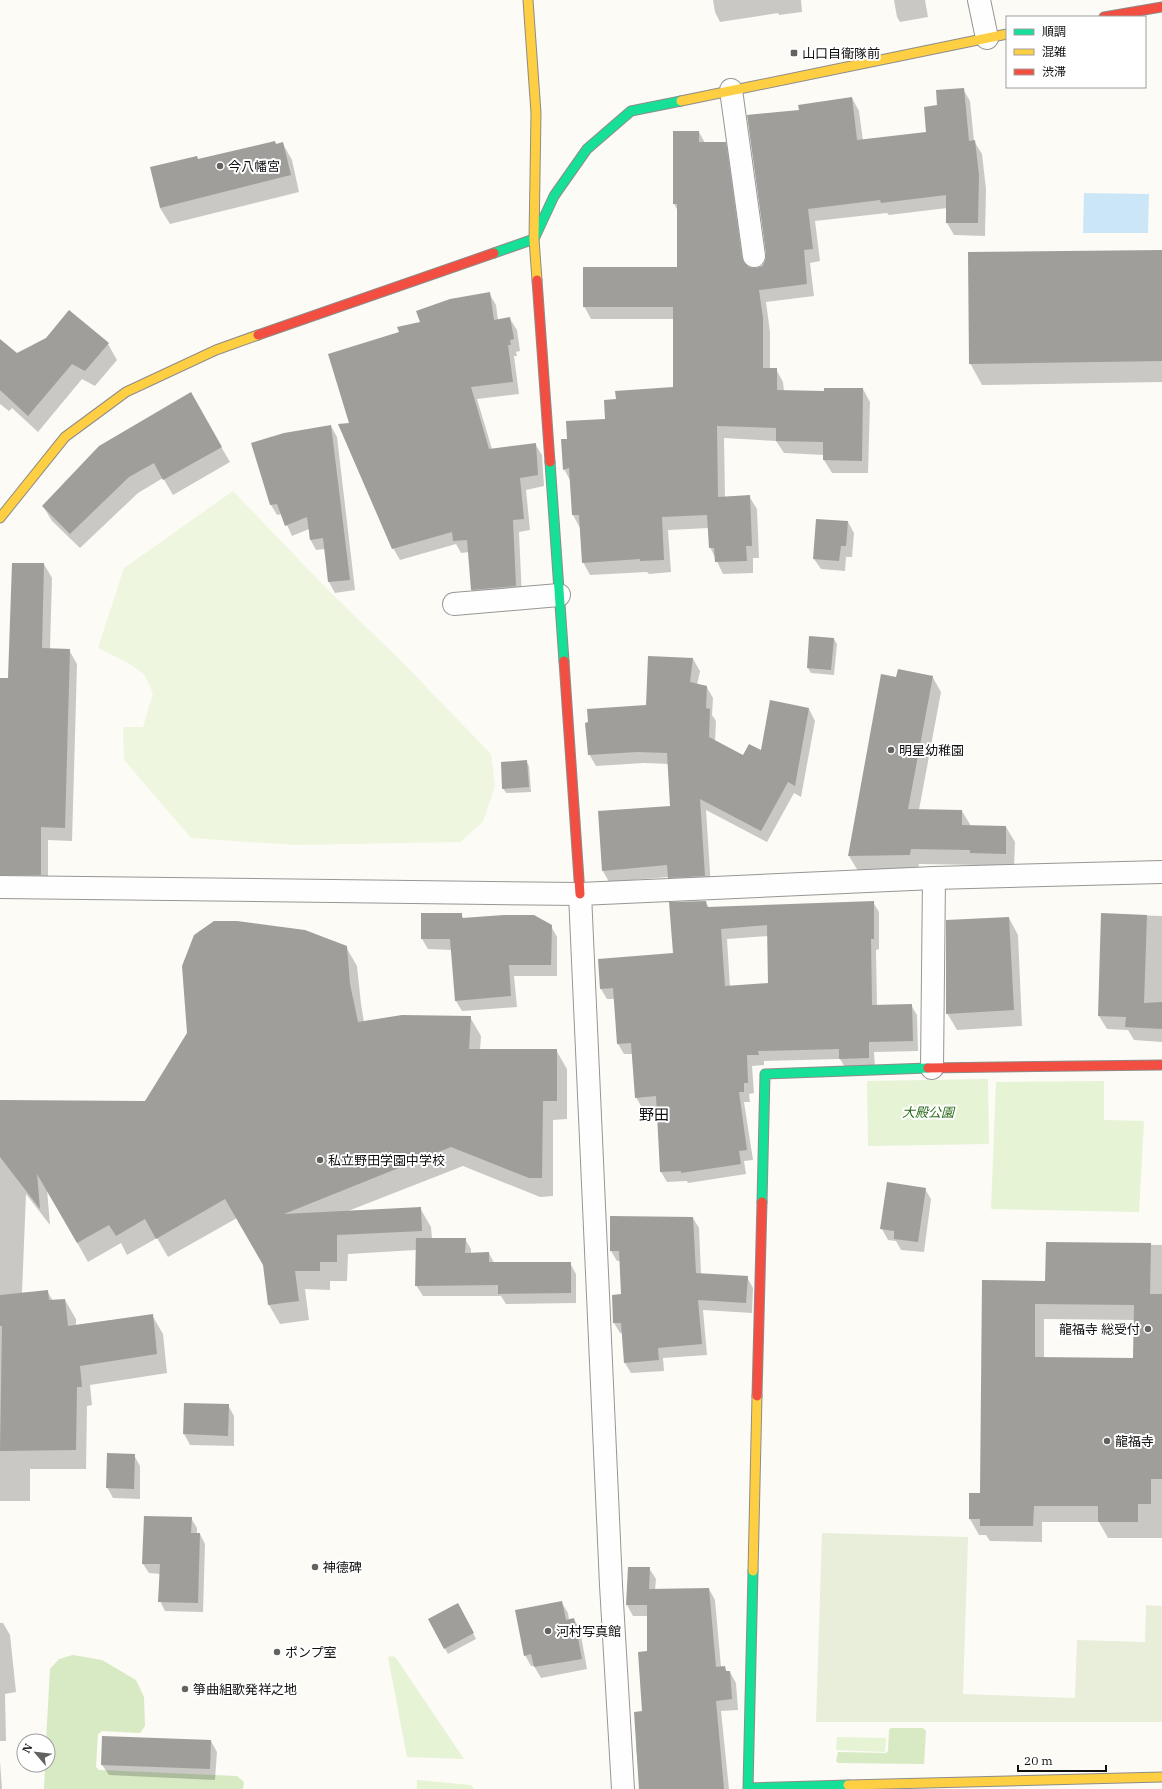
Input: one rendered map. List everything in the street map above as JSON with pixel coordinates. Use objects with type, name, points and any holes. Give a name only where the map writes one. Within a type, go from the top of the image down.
[{"type":"street","points":[[528,0],[536,113],[534,239],[580,894],[610,1577],[623,1789]]},
{"type":"street","points":[[0,518],[65,437],[126,392],[216,350],[534,239],[554,196],[587,149],[631,111],[997,36],[979,0]]},
{"type":"street","points":[[1110,16],[1162,7]]},
{"type":"street","points":[[731,90],[754,256]]},
{"type":"street","points":[[454,604],[559,594]]},
{"type":"street","points":[[0,887],[580,894],[934,878],[1162,872]]},
{"type":"street","points":[[932,1068],[934,878]]},
{"type":"street","points":[[1153,1781],[748,1788],[765,1074],[932,1068],[1162,1065]]},
{"type":"green space","points":[[233,491],[326,588],[404,664],[491,754],[495,786],[483,822],[460,842],[295,845],[191,838],[124,760],[123,727],[143,727],[153,693],[144,674],[128,663],[98,648],[124,568]]},
{"type":"green space","name":"大殿公園","points":[[988,1079],[989,1144],[868,1146],[867,1081]]},
{"type":"green space","points":[[1104,1081],[1104,1120],[1144,1121],[1139,1212],[991,1209],[996,1082]]},
{"type":"green space","points":[[822,1533],[968,1537],[963,1694],[1075,1698],[1077,1640],[1145,1642],[1146,1605],[1162,1606],[1162,1722],[816,1722]]},
{"type":"green space","points":[[73,1655],[102,1660],[136,1680],[144,1697],[145,1726],[140,1733],[102,1731],[98,1734],[96,1767],[99,1770],[237,1776],[244,1782],[243,1789],[44,1789],[45,1773],[56,1773],[56,1733],[46,1733],[50,1669],[59,1659]]},
{"type":"green space","points":[[392,1656],[396,1658],[464,1759],[407,1757],[388,1657]]},
{"type":"green space","points":[[891,1728],[923,1728],[926,1731],[924,1764],[838,1763],[836,1761],[838,1752],[886,1753],[888,1751],[889,1730]]},
{"type":"green space","points":[[837,1737],[886,1738],[885,1752],[836,1750]]},
{"type":"green space","points":[[417,1780],[471,1785],[474,1789],[417,1789]]},
{"type":"water","points":[[1084,193],[1149,194],[1148,233],[1083,233]]},
{"type":"building","points":[[964,88],[969,141],[975,140],[979,175],[978,223],[946,223],[946,195],[881,203],[880,200],[808,209],[813,249],[804,250],[807,284],[759,290],[763,318],[763,368],[777,368],[777,390],[824,391],[824,388],[863,388],[862,461],[823,460],[823,442],[776,441],[776,428],[717,426],[718,497],[750,495],[752,546],[746,546],[747,561],[715,562],[714,548],[709,548],[707,515],[662,517],[664,560],[640,561],[640,559],[582,563],[579,515],[572,515],[569,468],[563,470],[561,439],[567,439],[566,421],[605,419],[604,400],[616,399],[615,391],[673,387],[673,307],[583,307],[583,267],[677,267],[677,204],[673,204],[673,131],[699,131],[699,142],[726,142],[742,258],[744,263],[749,267],[756,268],[762,266],[765,261],[766,254],[747,115],[799,110],[798,105],[852,97],[857,140],[926,132],[924,107],[937,105],[936,90]]},
{"type":"building","name":"今八幡宮","points":[[275,141],[276,144],[283,142],[291,175],[160,208],[150,167],[197,156],[198,159]]},
{"type":"building","points":[[1162,250],[1162,361],[969,364],[968,252]]},
{"type":"building","points":[[490,292],[494,320],[510,317],[514,339],[510,340],[511,345],[508,345],[513,382],[471,387],[489,449],[536,443],[538,475],[520,478],[524,519],[513,520],[516,586],[471,590],[467,540],[453,541],[452,532],[392,549],[338,424],[349,423],[328,354],[399,332],[397,327],[420,322],[416,311],[450,299]]},
{"type":"building","points":[[69,310],[109,343],[85,371],[72,364],[28,416],[0,390],[0,339],[17,353],[46,338]]},
{"type":"building","points":[[191,392],[222,447],[163,480],[154,463],[129,477],[70,534],[42,506],[99,446]]},
{"type":"building","points":[[331,425],[350,580],[328,582],[323,538],[310,540],[307,517],[285,526],[277,504],[270,505],[251,443],[284,433]]},
{"type":"building","points":[[816,519],[848,521],[846,546],[841,546],[839,561],[813,559]]},
{"type":"building","points":[[12,563],[44,563],[42,648],[70,649],[65,828],[41,827],[41,875],[0,875],[0,678],[8,678]]},
{"type":"building","points":[[809,636],[834,638],[831,670],[807,668]]},
{"type":"building","points":[[648,656],[693,658],[690,682],[707,686],[706,708],[710,709],[709,737],[743,755],[749,744],[761,750],[770,700],[809,708],[795,786],[788,782],[761,831],[700,799],[705,876],[668,878],[667,865],[602,871],[598,811],[670,806],[667,753],[637,752],[588,755],[585,723],[588,722],[587,709],[646,705]]},
{"type":"building","points":[[898,669],[933,676],[908,809],[962,810],[962,825],[1006,826],[1006,854],[970,853],[970,850],[911,849],[910,855],[848,856],[881,674],[896,677]]},
{"type":"building","points":[[527,760],[529,787],[502,789],[501,762]]},
{"type":"building","points":[[706,901],[707,907],[874,901],[874,939],[871,939],[872,1005],[912,1004],[913,1041],[869,1042],[869,1058],[839,1059],[839,1049],[758,1051],[759,1055],[747,1055],[748,1083],[744,1083],[744,1092],[739,1092],[747,1150],[739,1151],[741,1164],[681,1173],[681,1171],[660,1172],[656,1096],[635,1098],[631,1043],[617,1044],[613,988],[600,989],[598,959],[673,953],[669,902]],"holes":[[[767,925],[768,983],[725,986],[721,929]]]},
{"type":"building","points":[[421,913],[462,913],[462,918],[504,915],[534,915],[552,925],[551,965],[509,965],[511,996],[455,1001],[450,939],[421,939]]},
{"type":"building","points":[[1101,913],[1147,915],[1144,1003],[1162,1002],[1162,1029],[1125,1027],[1126,1017],[1098,1016]]},
{"type":"building","points":[[1009,917],[1014,1010],[946,1014],[946,920]]},
{"type":"building","points":[[214,921],[237,921],[305,930],[347,946],[350,984],[358,1022],[402,1015],[471,1016],[469,1049],[557,1049],[557,1101],[543,1101],[542,1178],[529,1178],[451,1147],[284,1214],[421,1207],[422,1231],[337,1235],[337,1262],[320,1262],[320,1271],[295,1271],[299,1301],[268,1305],[263,1265],[225,1199],[156,1239],[145,1219],[116,1236],[109,1225],[77,1243],[37,1174],[40,1209],[0,1157],[0,1100],[145,1101],[187,1033],[182,966],[194,935]]},
{"type":"building","points":[[887,1182],[926,1188],[918,1242],[894,1239],[894,1231],[880,1229]]},
{"type":"building","points":[[610,1216],[693,1217],[696,1273],[748,1276],[746,1303],[698,1300],[702,1344],[658,1348],[659,1360],[624,1363],[621,1323],[613,1323],[612,1295],[621,1294],[619,1251],[610,1251]]},
{"type":"building","points":[[416,1238],[466,1238],[465,1253],[489,1252],[489,1262],[571,1262],[571,1293],[498,1294],[498,1285],[415,1286]]},
{"type":"building","points":[[1046,1242],[1151,1243],[1150,1294],[1162,1294],[1162,1479],[1151,1479],[1151,1504],[1138,1504],[1138,1522],[1098,1522],[1098,1506],[1034,1506],[1033,1526],[980,1526],[980,1519],[969,1519],[969,1493],[980,1493],[982,1280],[1045,1281]],"holes":[[[1035,1304],[1134,1305],[1133,1358],[1035,1357]]]},
{"type":"building","points":[[48,1290],[49,1300],[65,1299],[68,1326],[153,1314],[157,1354],[80,1366],[82,1387],[77,1387],[76,1450],[0,1451],[2,1326],[0,1326],[0,1295]]},
{"type":"building","points":[[184,1403],[229,1404],[228,1436],[183,1434]]},
{"type":"building","points":[[107,1453],[135,1454],[134,1489],[106,1488]]},
{"type":"building","points":[[144,1516],[192,1517],[191,1533],[200,1533],[198,1603],[158,1602],[160,1564],[142,1564]]},
{"type":"building","points":[[628,1567],[650,1567],[649,1589],[709,1588],[716,1667],[725,1666],[726,1671],[730,1671],[732,1699],[716,1701],[724,1789],[639,1789],[634,1712],[642,1711],[638,1652],[647,1651],[647,1605],[626,1605]]},
{"type":"building","name":"河村写真館","points":[[562,1601],[566,1620],[574,1618],[582,1659],[534,1667],[531,1654],[524,1656],[515,1610]]},
{"type":"building","points":[[458,1603],[474,1633],[444,1649],[428,1619]]},
{"type":"building","points":[[102,1736],[211,1740],[210,1769],[101,1765]]},
{"type":"traffic: fast","points":[[494,253],[534,239],[554,196],[587,149],[631,111],[681,101]]},
{"type":"traffic: fast","points":[[550,462],[564,661]]},
{"type":"traffic: fast","points":[[762,1202],[765,1074],[928,1068]]},
{"type":"traffic: fast","points":[[753,1571],[748,1788],[848,1785]]},
{"type":"traffic: slow","points":[[528,0],[536,113],[534,239],[537,280]]},
{"type":"traffic: slow","points":[[681,101],[1006,34]]},
{"type":"traffic: slow","points":[[0,518],[65,437],[126,392],[216,350],[258,335]]},
{"type":"traffic: slow","points":[[753,1571],[757,1396]]},
{"type":"traffic: slow","points":[[848,1785],[1162,1777]]},
{"type":"traffic: jam","points":[[1110,16],[1162,7]]},
{"type":"traffic: jam","points":[[258,335],[494,253]]},
{"type":"traffic: jam","points":[[537,280],[550,462]]},
{"type":"traffic: jam","points":[[564,661],[580,894]]},
{"type":"traffic: jam","points":[[928,1068],[1162,1065]]},
{"type":"traffic: jam","points":[[757,1396],[762,1202]]},
{"type":"place","name":"山口自衛隊前","points":[[794,53]]},
{"type":"place","name":"今八幡宮","points":[[220,166]]},
{"type":"place","name":"明星幼稚園","points":[[891,750]]},
{"type":"place","name":"私立野田学園中学校","points":[[320,1160]]},
{"type":"place","name":"龍福寺 総受付","points":[[1148,1329]]},
{"type":"place","name":"龍福寺","points":[[1107,1441]]},
{"type":"place","name":"神德碑","points":[[315,1567]]},
{"type":"place","name":"河村写真館","points":[[548,1631]]},
{"type":"place","name":"ポンプ室","points":[[277,1652]]},
{"type":"place","name":"箏曲組歌発祥之地","points":[[185,1689]]},
{"type":"district","name":"野田","points":[[654,1115]]}]
